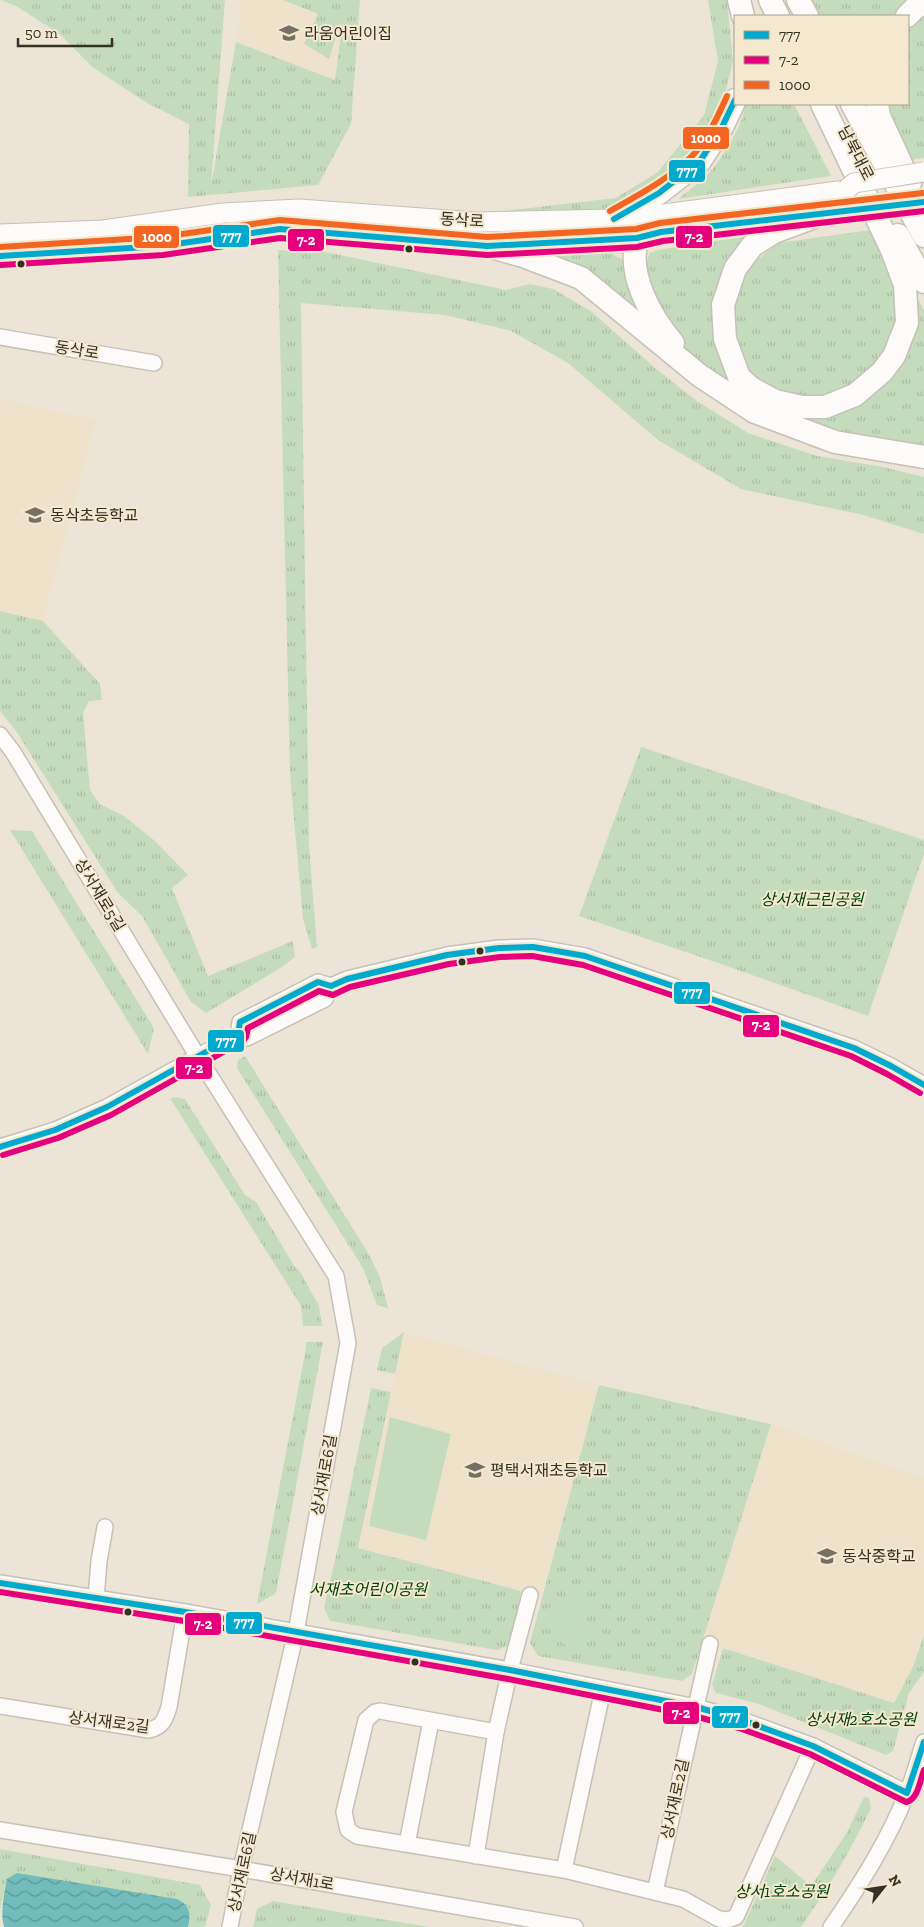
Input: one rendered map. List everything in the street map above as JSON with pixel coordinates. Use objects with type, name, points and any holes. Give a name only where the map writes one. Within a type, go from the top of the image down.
[{"type":"highway","points":[[739,0],[744,15]]},
{"type":"highway","points":[[770,0],[778,15]]},
{"type":"highway","points":[[798,0],[806,15]]},
{"type":"highway","points":[[908,15],[924,2]]},
{"type":"highway","points":[[614,219],[659,193],[700,161],[722,127],[734,102]]},
{"type":"highway","points":[[822,105],[892,250],[905,286],[907,323],[894,356],[882,372],[855,395],[826,407],[802,407],[775,401],[751,388],[739,377],[725,339],[723,306],[735,269],[752,246],[774,232],[820,215],[851,200]]},
{"type":"highway","name":"남북대로","points":[[830,105],[924,282]]},
{"type":"highway","name":"남북대로","points":[[853,105],[924,236]]},
{"type":"highway","points":[[877,105],[879,116],[924,216]]},
{"type":"highway","points":[[656,215],[637,238],[634,264],[647,306],[666,334],[699,375]]},
{"type":"highway","points":[[487,246],[523,256],[581,278],[699,375],[755,412],[835,442],[924,457]]},
{"type":"main road","points":[[851,200],[854,183],[924,172]]},
{"type":"main road","name":"동삭로","points":[[0,256],[162,246],[280,229],[487,246],[637,238],[661,232],[851,200],[924,179]]},
{"type":"main road","name":"동삭로","points":[[0,234],[103,230],[223,214],[299,209],[476,222],[614,219],[851,200],[924,202]]},
{"type":"street","name":"동삭로","points":[[0,337],[154,363]]},
{"type":"street","name":"상서재로5길","points":[[0,735],[17,759],[198,1057]]},
{"type":"street","points":[[0,1147],[55,1130],[107,1107],[238,1034],[240,1022],[318,982],[331,986],[347,979],[448,955],[498,948],[533,947],[585,956],[854,1048],[891,1066],[924,1086]]},
{"type":"street","name":"상서재로6길","points":[[198,1057],[336,1276],[348,1344],[296,1632],[241,1869],[230,1927]]},
{"type":"street","points":[[96,1598],[99,1561],[105,1527]]},
{"type":"street","points":[[0,1583],[185,1612],[510,1670],[696,1707],[742,1720],[813,1746],[907,1794]]},
{"type":"street","points":[[476,1856],[496,1732],[530,1595]]},
{"type":"street","name":"상서재로2길","points":[[0,1706],[149,1730],[161,1726],[166,1718],[169,1707],[185,1612]]},
{"type":"street","name":"상서재로2길","points":[[655,1892],[710,1644]]},
{"type":"street","points":[[564,1870],[603,1689]]},
{"type":"street","points":[[496,1732],[380,1711],[369,1716],[366,1720],[344,1812],[348,1830],[357,1836],[564,1870],[683,1900],[719,1919],[728,1920],[736,1917],[813,1746]]},
{"type":"street","points":[[407,1844],[430,1721]]},
{"type":"street","points":[[831,1927],[859,1887],[907,1794],[924,1742]]},
{"type":"street","name":"상서재1로","points":[[0,1830],[241,1869],[575,1927]]},
{"type":"shaded area","name":"라움어린이집","points":[[241,0],[283,0],[342,25],[335,80],[236,42]]},
{"type":"shaded area","name":"동삭초등학교","points":[[0,399],[96,419],[43,621],[0,611]]},
{"type":"shaded area","name":"평택서재초등학교","points":[[404,1332],[599,1385],[542,1596],[358,1548]]},
{"type":"shaded area","name":"동삭중학교","points":[[771,1424],[924,1478],[924,1635],[913,1667],[894,1703],[703,1641]]},
{"type":"green space","points":[[1,0],[225,0],[211,186],[236,42],[335,80],[342,25],[340,24],[329,59],[304,44],[318,14],[283,0],[360,0],[351,124],[318,185],[188,197],[189,124],[147,103],[92,67],[61,35],[16,6]]},
{"type":"green space","points":[[708,0],[727,0],[733,61],[719,119],[681,168],[609,210],[496,218],[494,212],[616,198],[658,172],[704,115],[718,61]]},
{"type":"green space","points":[[811,0],[912,0],[893,15],[819,15]]},
{"type":"green space","points":[[924,10],[924,158],[910,160],[885,105],[909,105],[909,22]]},
{"type":"green space","points":[[746,105],[795,105],[831,176],[678,199],[703,179],[719,161],[736,133]]},
{"type":"green space","points":[[870,230],[891,263],[898,309],[894,334],[882,359],[861,383],[828,399],[783,399],[742,367],[729,311],[746,269],[778,243]]},
{"type":"green space","points":[[763,234],[739,257],[726,277],[716,314],[716,335],[719,354],[734,380],[753,396],[779,409],[823,416],[863,399],[896,366],[908,349],[914,321],[912,289],[924,310],[924,447],[886,444],[843,435],[768,410],[727,384],[677,342],[656,310],[645,280],[646,263],[650,253],[657,250]]},
{"type":"green space","points":[[278,250],[326,252],[506,290],[530,284],[553,289],[592,312],[655,368],[697,401],[748,433],[817,456],[883,467],[924,477],[924,534],[863,515],[741,489],[658,440],[568,363],[511,331],[445,315],[301,303],[309,844],[317,947],[312,949],[303,919],[290,775]]},
{"type":"green space","points":[[607,251],[625,261],[647,321],[546,255]]},
{"type":"green space","points":[[0,611],[43,621],[100,684],[102,700],[89,701],[83,713],[90,790],[100,804],[124,816],[155,841],[188,875],[172,888],[208,976],[293,941],[295,957],[282,967],[206,1013],[191,1002],[142,916],[118,893],[16,731],[0,711]]},
{"type":"green space","name":"상서재근린공원","points":[[641,747],[924,840],[924,854],[868,1016],[579,916]]},
{"type":"green space","points":[[10,830],[32,831],[154,1028],[148,1054]]},
{"type":"green space","points":[[245,1056],[367,1251],[380,1277],[388,1308],[377,1305],[363,1268],[237,1068],[238,1060]]},
{"type":"green space","points":[[175,1097],[185,1099],[245,1195],[256,1202],[293,1264],[301,1273],[319,1306],[322,1326],[303,1326],[301,1306],[170,1099]]},
{"type":"green space","points":[[404,1332],[395,1374],[377,1370],[382,1348]]},
{"type":"green space","points":[[306,1342],[323,1342],[276,1593],[257,1604],[306,1348]]},
{"type":"green space","points":[[599,1385],[771,1424],[692,1674],[682,1681],[538,1656],[530,1643]]},
{"type":"green space","name":"서재초어린이공원","points":[[371,1388],[391,1392],[358,1548],[521,1591],[510,1645],[497,1650],[330,1621],[324,1608]]},
{"type":"green space","points":[[390,1417],[451,1434],[426,1540],[369,1526]]},
{"type":"green space","points":[[572,1594],[582,1601],[585,1616],[591,1625],[563,1645],[542,1612]]},
{"type":"green space","name":"상서재2호소공원","points":[[924,1635],[924,1672],[909,1693],[893,1751],[886,1755],[759,1704],[716,1693],[712,1685],[723,1648],[894,1703],[913,1667]]},
{"type":"green space","name":"상서1호소공원","points":[[864,1797],[869,1798],[871,1808],[839,1869],[801,1927],[743,1927],[775,1856],[811,1886],[846,1834]]},
{"type":"green space","points":[[0,1849],[200,1885],[211,1905],[205,1927],[188,1927],[190,1917],[7,1879],[0,1910]]},
{"type":"green space","points":[[273,1901],[429,1927],[253,1927],[257,1909]]},
{"type":"water","points":[[17,1873],[177,1899],[187,1907],[188,1927],[4,1927],[2,1910],[7,1879]]},
{"type":"transit line","name":"1000","points":[[610,211],[663,179],[692,156],[707,136],[727,96]]},
{"type":"transit line","name":"777","points":[[614,219],[659,193],[700,161],[722,127],[734,102]]},
{"type":"transit line","name":"1000","points":[[0,247],[161,237],[280,220],[487,237],[636,229],[660,223],[923,193]]},
{"type":"transit line","name":"777","points":[[0,256],[162,246],[280,229],[487,246],[637,238],[661,232],[924,202]]},
{"type":"transit line","name":"7-2","points":[[1,265],[163,255],[280,238],[487,255],[637,247],[663,241],[924,211]]},
{"type":"transit line","name":"777","points":[[0,1147],[55,1130],[107,1107],[238,1034],[240,1022],[318,982],[331,986],[347,979],[447,955],[499,948],[533,947],[585,956],[854,1048],[924,1085]]},
{"type":"transit line","name":"7-2","points":[[3,1155],[58,1138],[111,1115],[243,1041],[248,1028],[319,991],[333,995],[350,987],[449,964],[500,957],[532,956],[583,965],[851,1056],[920,1093]]},
{"type":"transit line","name":"777","points":[[0,1583],[185,1612],[510,1670],[696,1707],[742,1720],[813,1746],[907,1793],[924,1742]]},
{"type":"transit line","name":"7-2","points":[[0,1592],[184,1621],[508,1679],[694,1716],[739,1728],[810,1754],[906,1802],[916,1794],[924,1770]]},
{"type":"place","name":"라움어린이집","points":[[289,33]]},
{"type":"place","name":"동삭초등학교","points":[[35,515]]},
{"type":"place","name":"평택서재초등학교","points":[[475,1470]]},
{"type":"place","name":"동삭중학교","points":[[827,1556]]}]
